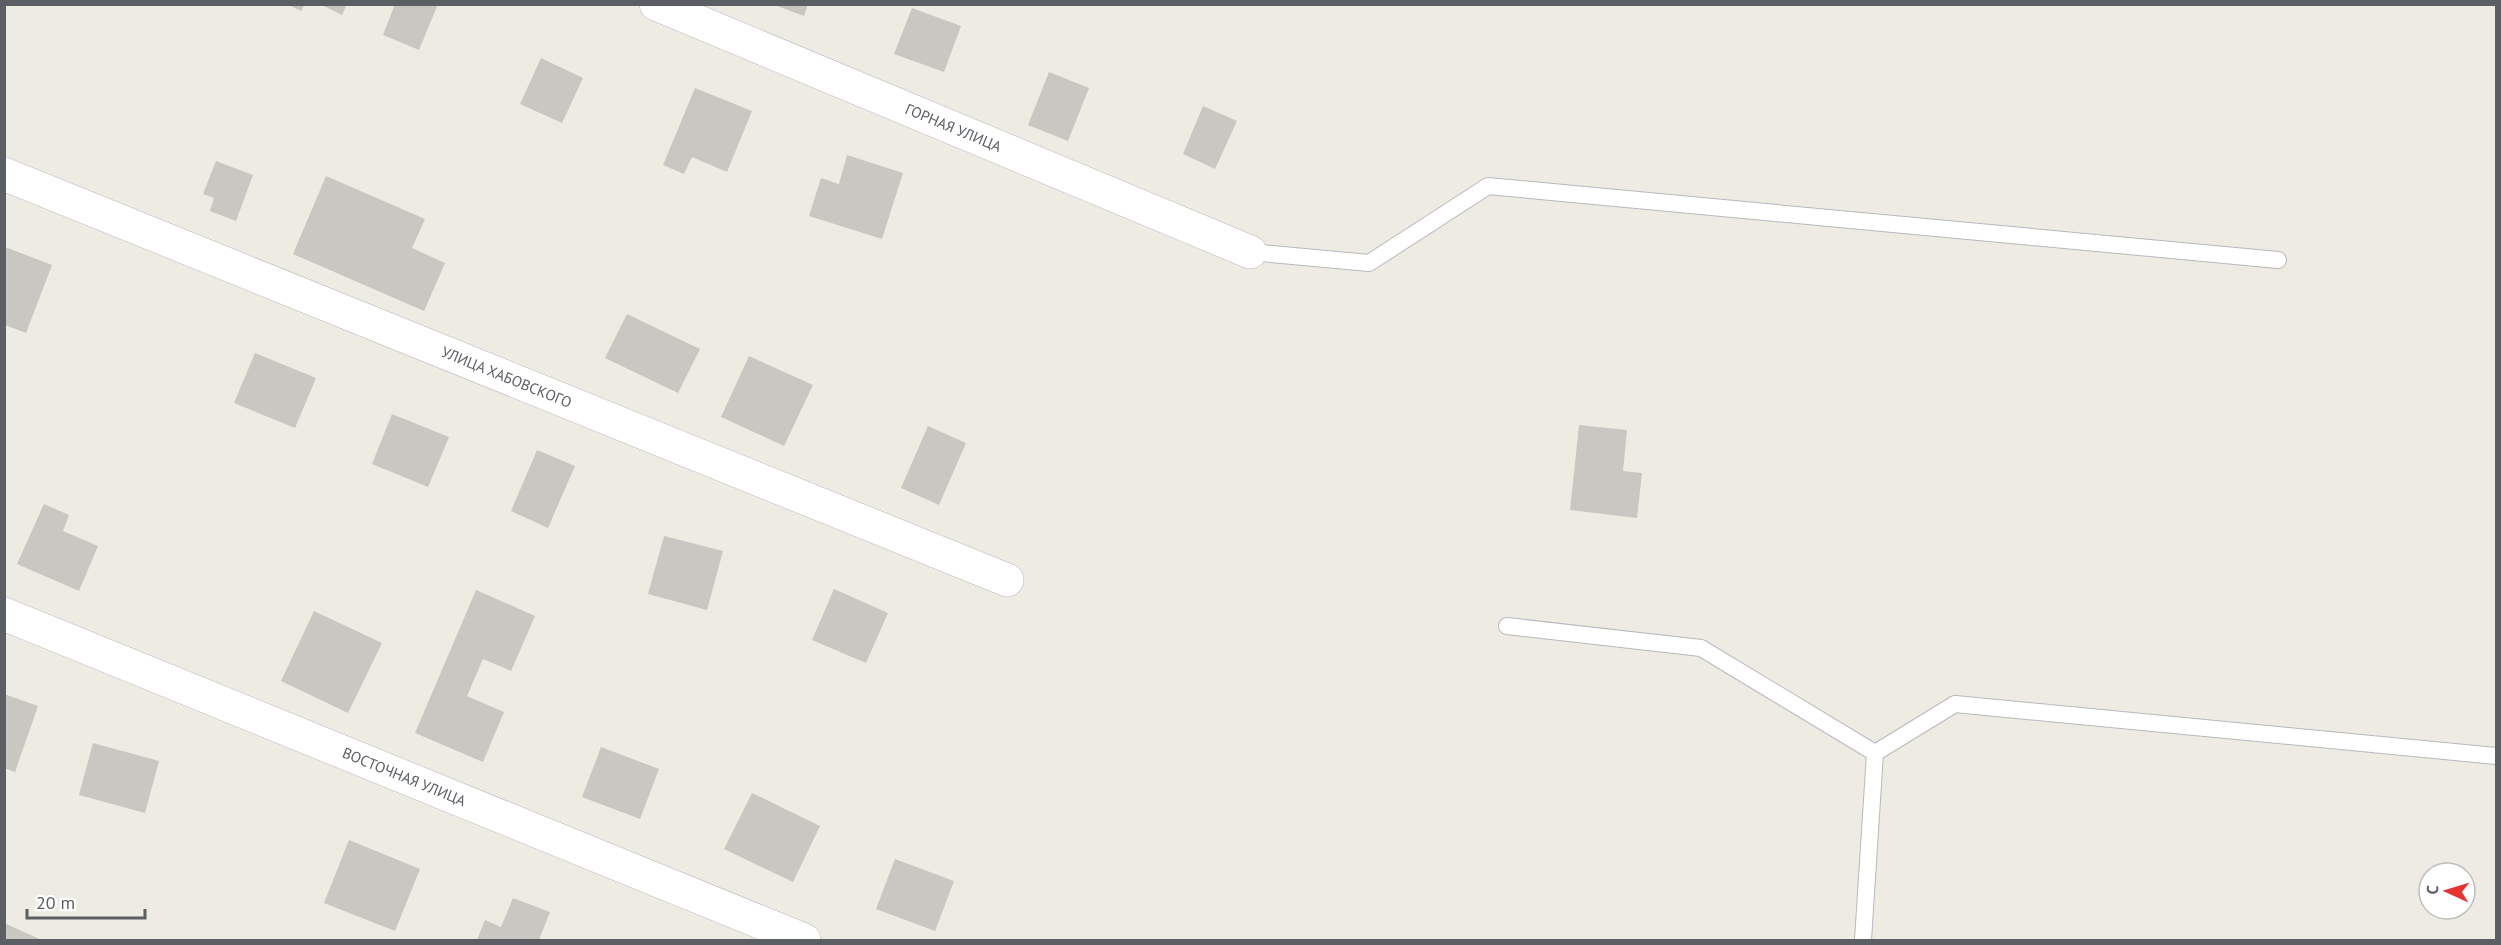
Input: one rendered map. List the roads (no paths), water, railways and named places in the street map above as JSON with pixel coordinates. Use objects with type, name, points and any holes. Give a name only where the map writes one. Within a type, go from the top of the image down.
[{"type":"street","name":"ГОРНАЯ УЛИЦА","points":[[656,4],[1250,252]]},
{"type":"street","name":"УЛИЦА ХАБОВСКОГО","points":[[4,174],[1006,580]]},
{"type":"street","name":"ВОСТОЧНАЯ УЛИЦА","points":[[4,614],[804,940]]},
{"type":"lane","points":[[1250,252],[1369,263],[1488,186],[2278,261]]},
{"type":"lane","points":[[1508,626],[1701,648],[1875,753]]},
{"type":"lane","points":[[1875,753],[1955,704],[2496,756]]},
{"type":"lane","points":[[1863,940],[1875,753]]}]
